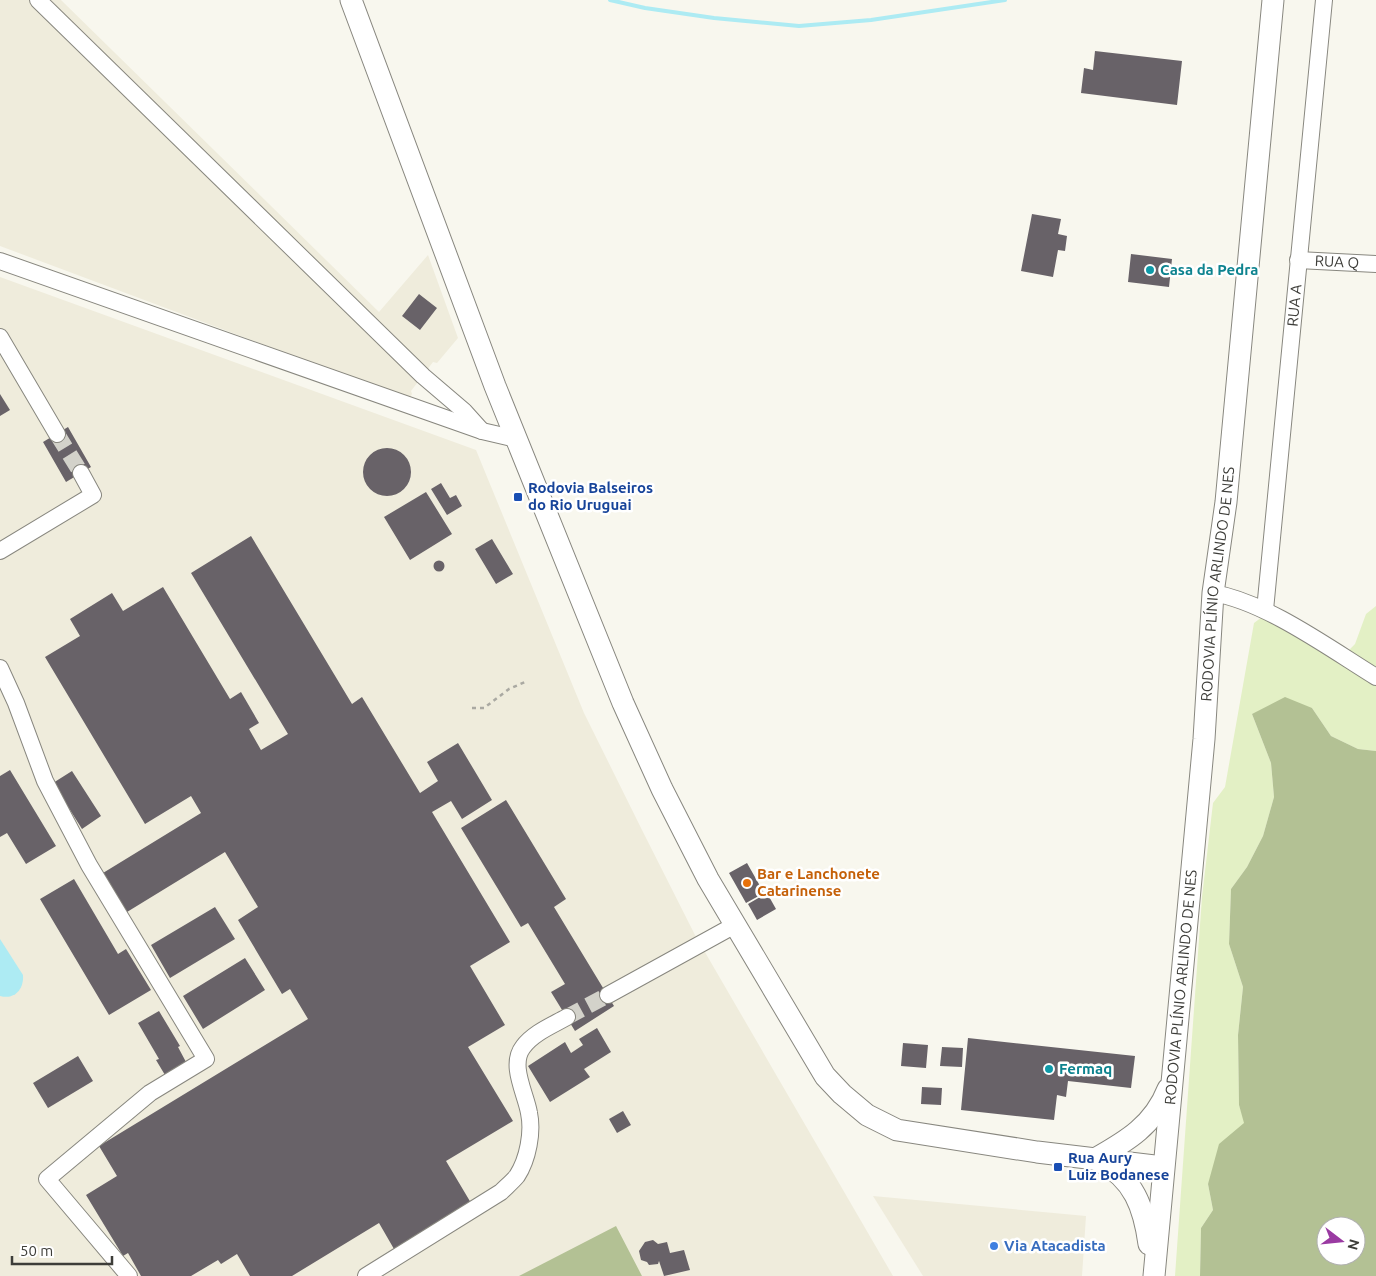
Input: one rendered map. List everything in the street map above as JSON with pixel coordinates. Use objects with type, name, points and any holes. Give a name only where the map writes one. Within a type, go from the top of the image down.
[{"type":"main road","points":[[352,0],[516,439],[623,703],[666,797],[708,879],[825,1076],[842,1094],[867,1115],[897,1130],[1095,1159],[1164,1167]]},
{"type":"main road","name":"RODOVIA PLÍNIO ARLINDO DE NES","points":[[1154,1276],[1204,739],[1213,593],[1227,493],[1272,0]]},
{"type":"main road","points":[[1095,1159],[1127,1141],[1142,1129],[1163,1101],[1173,1074]]},
{"type":"main road","points":[[1095,1159],[1121,1174],[1131,1187],[1146,1222],[1154,1276]]},
{"type":"street","points":[[38,0],[415,369],[464,411],[482,431]]},
{"type":"street","name":"RUA A","points":[[1265,610],[1324,0]]},
{"type":"street","name":"RUA Q","points":[[1298,260],[1376,264]]},
{"type":"street","points":[[0,261],[482,431],[516,439]]},
{"type":"street","points":[[0,337],[57,434]]},
{"type":"street","points":[[0,551],[94,495],[81,473]]},
{"type":"street","points":[[1213,593],[1233,596],[1265,610],[1376,677]]},
{"type":"street","points":[[0,668],[16,702],[45,781],[89,865],[206,1059],[150,1093],[47,1179],[130,1276]]},
{"type":"street","points":[[608,995],[736,925]]},
{"type":"street","points":[[366,1276],[501,1192],[518,1175],[530,1142],[530,1114],[519,1075],[518,1055],[523,1046],[536,1035],[567,1017]]},
{"type":"path","points":[[472,708],[484,708],[510,689],[525,682]]},
{"type":"shaded area","points":[[0,0],[61,0],[379,312],[428,255],[458,338],[437,363],[433,362],[411,391],[412,394],[409,399],[0,246]]},
{"type":"shaded area","points":[[0,277],[476,450],[584,713],[695,935],[893,1276],[0,1276]]},
{"type":"shaded area","name":"Via Atacadista","points":[[873,1196],[1086,1216],[1082,1276],[923,1276]]},
{"type":"green space","points":[[1376,606],[1376,677],[1343,656],[1355,644],[1366,614]]},
{"type":"green space","points":[[1262,617],[1272,618],[1376,685],[1376,751],[1358,749],[1331,736],[1312,708],[1252,714],[1271,763],[1274,797],[1263,836],[1247,867],[1231,889],[1229,944],[1243,987],[1238,1035],[1239,1105],[1245,1123],[1208,1184],[1213,1210],[1201,1228],[1200,1276],[1175,1276],[1202,897],[1213,803],[1225,787],[1254,623]]},
{"type":"green space","points":[[1285,697],[1312,708],[1331,736],[1358,749],[1376,751],[1376,1276],[1200,1276],[1201,1228],[1213,1210],[1208,1184],[1219,1144],[1244,1123],[1239,1105],[1238,1035],[1243,987],[1229,944],[1231,889],[1247,867],[1263,836],[1274,797],[1271,763],[1252,714]]},
{"type":"green space","points":[[616,1226],[642,1276],[519,1276]]},
{"type":"water","points":[[0,939],[23,975],[22,985],[18,992],[5,997],[0,996]]},
{"type":"building","points":[[1095,51],[1182,61],[1177,105],[1081,93],[1084,68],[1093,70]]},
{"type":"building","points":[[1032,214],[1061,219],[1058,234],[1067,236],[1065,251],[1058,250],[1053,277],[1021,271]]},
{"type":"building","name":"Casa da Pedra","points":[[1131,254],[1172,259],[1169,287],[1128,282]]},
{"type":"building","points":[[419,294],[437,308],[420,330],[402,316]]},
{"type":"building","points":[[0,394],[10,410],[0,416]]},
{"type":"building","points":[[68,427],[91,467],[66,482],[43,442]]},
{"type":"building","points":[[382,448],[392,448],[404,455],[411,467],[411,477],[404,489],[392,496],[382,496],[374,492],[367,485],[363,477],[363,467],[367,459],[374,452]]},
{"type":"building","points":[[441,483],[450,498],[456,495],[462,506],[447,515],[431,489]]},
{"type":"building","points":[[426,492],[452,534],[410,560],[384,517]]},
{"type":"building","points":[[251,536],[352,704],[362,697],[420,793],[438,781],[427,762],[458,743],[492,800],[462,819],[451,801],[432,812],[510,942],[470,966],[505,1025],[468,1047],[513,1121],[446,1161],[471,1203],[394,1249],[379,1223],[292,1276],[250,1276],[237,1254],[221,1264],[218,1260],[191,1276],[141,1276],[128,1253],[123,1256],[86,1195],[117,1176],[99,1146],[308,1019],[290,989],[282,994],[238,920],[258,907],[225,852],[127,912],[103,873],[201,813],[191,796],[145,824],[45,657],[80,636],[70,619],[112,593],[123,611],[163,587],[230,699],[241,692],[259,723],[249,729],[261,750],[288,734],[191,573]]},
{"type":"building","points":[[492,539],[513,574],[496,584],[475,549]]},
{"type":"building","points":[[437,561],[441,561],[444,566],[443,570],[437,571],[434,568],[434,564]]},
{"type":"building","points":[[10,770],[56,846],[26,864],[7,833],[0,837],[0,776]]},
{"type":"building","points":[[72,771],[101,816],[82,829],[53,783]]},
{"type":"building","points":[[506,800],[566,899],[554,907],[614,1006],[575,1031],[551,992],[565,984],[528,923],[521,927],[461,828]]},
{"type":"building","name":"Bar e Lanchonete Catarinense","points":[[747,863],[764,893],[746,903],[729,873]]},
{"type":"building","points":[[74,879],[118,954],[126,949],[151,990],[109,1015],[40,899]]},
{"type":"building","points":[[767,893],[776,909],[757,920],[748,904]]},
{"type":"building","points":[[215,907],[235,939],[170,978],[151,945]]},
{"type":"building","points":[[245,958],[265,990],[203,1029],[183,996]]},
{"type":"building","points":[[159,1011],[180,1046],[178,1047],[186,1062],[165,1075],[156,1060],[159,1059],[138,1023]]},
{"type":"building","points":[[597,1028],[611,1052],[584,1069],[590,1077],[550,1102],[528,1066],[565,1042],[571,1053],[583,1045],[579,1039]]},
{"type":"building","name":"Fermaq","points":[[968,1038],[1135,1056],[1131,1088],[1068,1081],[1066,1097],[1057,1095],[1054,1120],[961,1110]]},
{"type":"building","points":[[903,1043],[928,1045],[926,1068],[901,1066]]},
{"type":"building","points":[[942,1047],[963,1048],[962,1067],[940,1066]]},
{"type":"building","points":[[78,1056],[93,1081],[48,1108],[33,1083]]},
{"type":"building","points":[[922,1087],[942,1088],[941,1105],[921,1104]]},
{"type":"building","points":[[623,1111],[631,1125],[617,1133],[609,1119]]},
{"type":"building","points":[[653,1240],[658,1244],[667,1242],[670,1253],[684,1250],[690,1270],[664,1276],[659,1261],[658,1264],[649,1265],[641,1260],[639,1251],[645,1242]]},
{"type":"waterway","points":[[610,0],[645,8],[714,18],[799,26],[871,20],[1005,0]]},
{"type":"tunnel","points":[[57,434],[81,473]]},
{"type":"tunnel","points":[[567,1017],[608,995]]},
{"type":"place","name":"Casa da Pedra","points":[[1150,270]]},
{"type":"place","name":"Rodovia Balseiros do Rio Uruguai","points":[[518,497]]},
{"type":"place","name":"Bar e Lanchonete Catarinense","points":[[747,883]]},
{"type":"place","name":"Fermaq","points":[[1049,1069]]},
{"type":"place","name":"Rua Aury Luiz Bodanese","points":[[1058,1167]]},
{"type":"place","name":"Via Atacadista","points":[[994,1246]]}]
